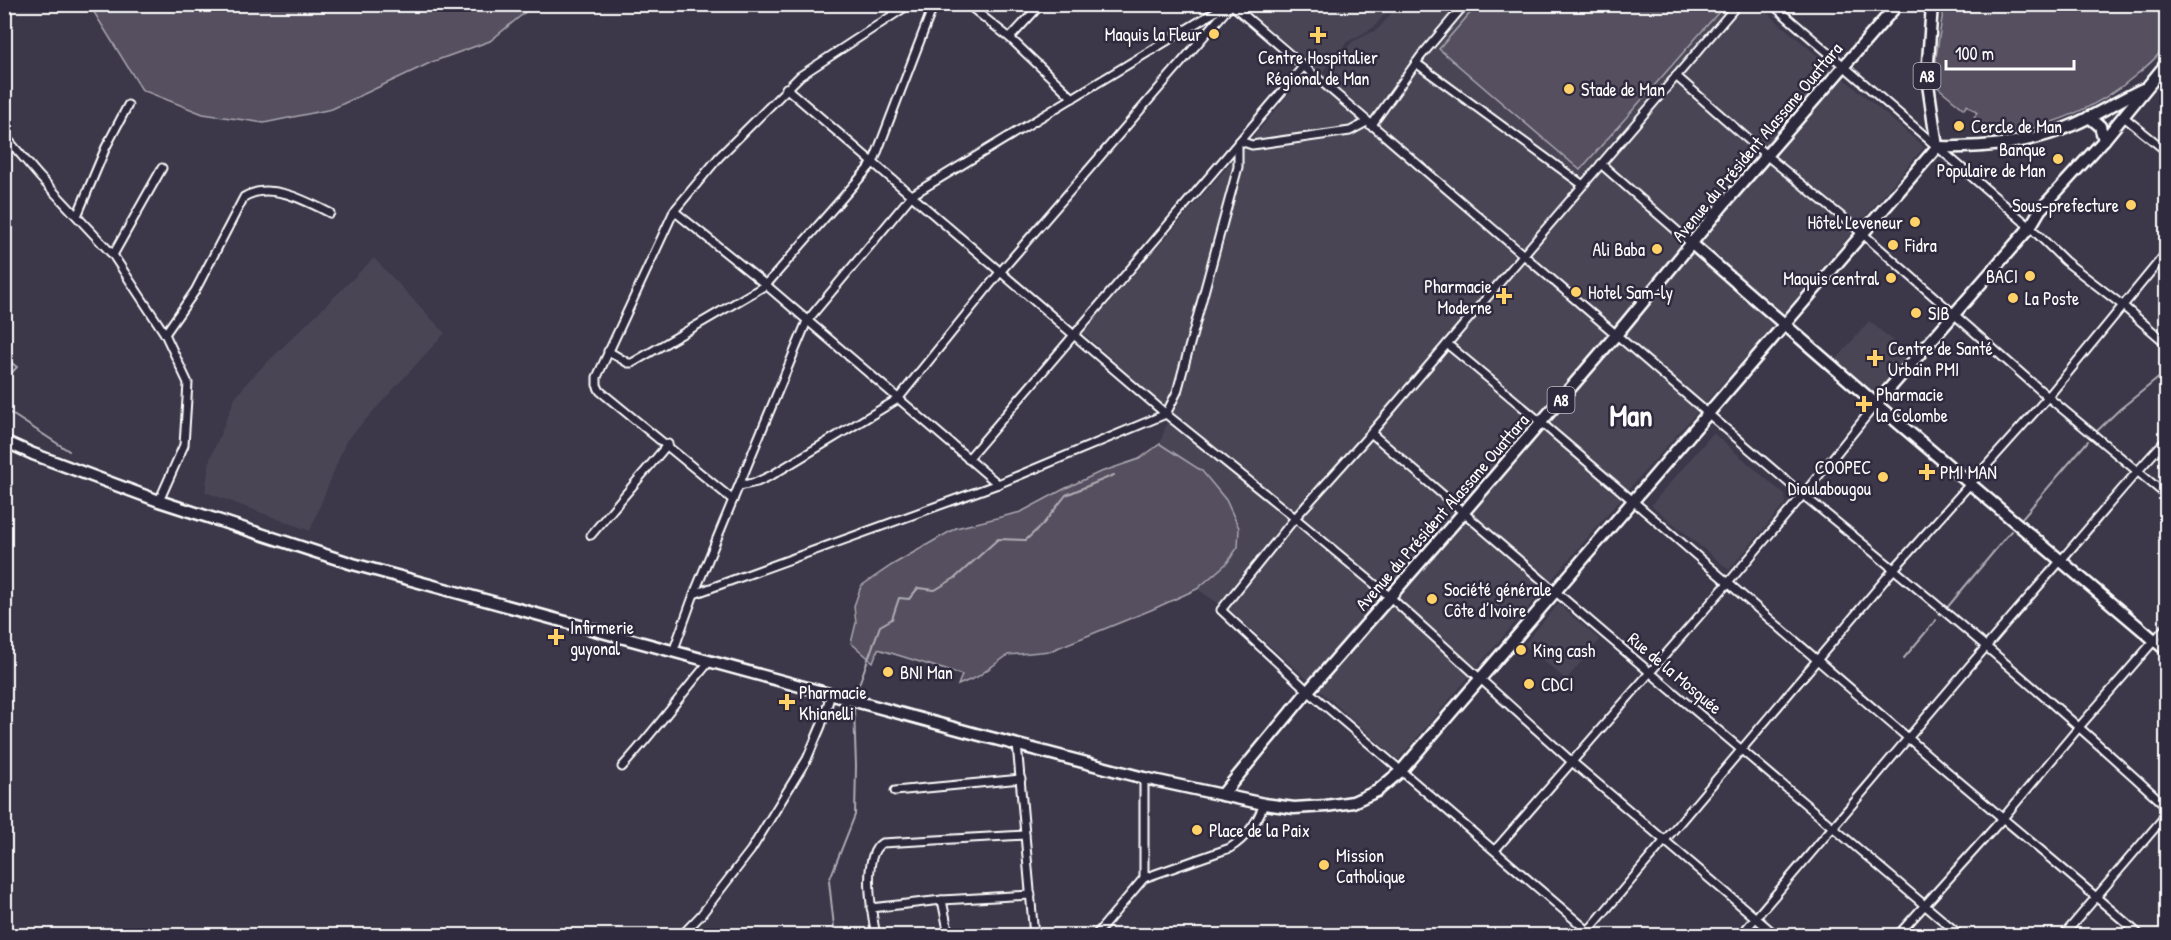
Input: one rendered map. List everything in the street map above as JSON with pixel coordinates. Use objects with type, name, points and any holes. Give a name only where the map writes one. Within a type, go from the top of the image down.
[{"type":"main road","name":"Avenue du Président Alassane Ouattara","points":[[1222,795],[1308,690],[1542,422],[1898,4]]},
{"type":"main road","name":"A8","points":[[1932,4],[1927,77],[1937,147]]},
{"type":"main road","points":[[1876,404],[2030,227],[2040,210],[2124,117],[2166,64]]},
{"type":"main road","points":[[4,441],[159,501],[352,564],[673,652],[1144,778],[1264,804],[1294,808],[1353,802],[1377,791],[1401,771],[1937,147],[1968,148],[2018,142],[2048,135],[2090,117],[2146,87]]},
{"type":"main road","points":[[2090,117],[2100,126],[2104,140]]},
{"type":"main road","points":[[1692,244],[1876,404],[2166,650]]},
{"type":"street","points":[[733,500],[668,444],[600,391],[597,377],[674,211],[719,157],[800,76],[910,4]]},
{"type":"street","points":[[608,351],[632,363],[766,285],[873,163],[934,4]]},
{"type":"street","points":[[967,4],[1010,38],[1073,98]]},
{"type":"street","points":[[1010,38],[1041,4]]},
{"type":"street","points":[[1239,142],[1252,145],[1350,131],[1369,124],[1465,4]]},
{"type":"street","points":[[1738,4],[1371,433],[1295,518],[1221,610],[1308,690],[1589,934],[1665,840],[1894,569],[2048,397],[2166,253]]},
{"type":"street","points":[[1772,4],[2030,227],[2065,261],[2166,343]]},
{"type":"street","points":[[1230,5],[1803,495],[2080,726],[2166,806]]},
{"type":"street","points":[[673,652],[694,594],[807,321],[912,195],[1230,5]]},
{"type":"street","points":[[739,486],[772,475],[898,399],[1001,271],[1230,5]]},
{"type":"street","points":[[1416,63],[1583,185]]},
{"type":"street","points":[[968,459],[1303,67]]},
{"type":"street","points":[[1676,76],[1767,156],[1863,234],[2048,397],[2166,495]]},
{"type":"street","points":[[786,88],[1166,414],[1390,597],[1571,761],[1777,936]]},
{"type":"street","points":[[77,216],[106,147],[128,105]]},
{"type":"street","points":[[2124,117],[2166,151]]},
{"type":"street","points":[[4,135],[113,255],[165,334],[188,383],[184,445],[159,501]]},
{"type":"street","points":[[694,594],[998,484],[1166,414],[1177,392],[1238,167],[1239,142]]},
{"type":"street","points":[[1601,164],[1692,244]]},
{"type":"street","points":[[113,255],[162,168]]},
{"type":"street","points":[[165,334],[195,291],[244,197],[252,192],[274,192],[303,199],[330,213]]},
{"type":"street","points":[[674,211],[766,285],[998,484]]},
{"type":"street","points":[[1447,344],[1542,422],[2141,936]]},
{"type":"street","points":[[1495,850],[1728,583],[1876,404]]},
{"type":"street","name":"Rue de la Mosquée","points":[[1371,433],[1960,936]]},
{"type":"street","points":[[1740,936],[1834,828],[1985,647],[2166,440]]},
{"type":"street","points":[[591,535],[668,444]]},
{"type":"street","points":[[1897,936],[2004,818],[2166,627]]},
{"type":"street","points":[[622,768],[710,661]]},
{"type":"street","points":[[681,936],[701,915],[758,840],[807,759],[831,694]]},
{"type":"street","points":[[1017,744],[1034,936]]},
{"type":"street","points":[[1144,778],[1144,878]]},
{"type":"street","points":[[895,791],[1021,779]]},
{"type":"street","points":[[1095,936],[1144,878],[1230,848],[1242,841],[1258,820],[1264,804]]},
{"type":"street","points":[[2063,936],[2166,814]]},
{"type":"street","points":[[876,936],[869,888],[874,855],[882,843],[1025,835]]},
{"type":"street","points":[[871,908],[942,900],[1031,895]]},
{"type":"street","points":[[942,900],[948,930],[953,936]]},
{"type":"shaded area","name":"Stade de Man","points":[[1478,4],[1725,5],[1580,170],[1439,49]]},
{"type":"shaded area","points":[[86,5],[534,5],[490,41],[432,62],[332,109],[264,123],[203,114],[142,90],[92,9]]},
{"type":"shaded area","name":"Centre Hospitalier Régional de Man","points":[[1241,5],[1393,5],[1373,28],[1347,42],[1321,74]]},
{"type":"shaded area","points":[[1398,5],[1478,5],[1439,49],[1580,170],[1725,5],[1758,5],[1924,147],[1774,325],[1630,488],[1398,760],[1233,613],[1197,589],[1227,563],[1238,547],[1239,528],[1202,471],[1160,444],[1170,412],[1083,333],[1256,134],[1304,75],[1327,75],[1352,42],[1378,29]]},
{"type":"shaded area","points":[[1944,5],[2166,5],[2166,42],[2148,65],[2105,98],[2072,115],[1999,137],[1974,117],[1977,113],[1967,105],[1964,109],[1935,85],[1936,57]]},
{"type":"shaded area","points":[[374,258],[445,333],[346,441],[310,531],[205,492],[210,459],[235,398],[250,379]]},
{"type":"shaded area","name":"Centre de Santé Urbain PMI","points":[[1869,321],[1914,357],[1876,394],[1836,360]]},
{"type":"shaded area","points":[[1713,433],[1785,495],[1786,503],[1729,570],[1651,505]]},
{"type":"shaded area","points":[[1160,444],[1202,471],[1226,500],[1239,528],[1238,547],[1227,563],[1197,589],[1050,651],[1008,655],[977,677],[958,685],[962,675],[878,649],[873,662],[851,643],[856,623],[854,606],[861,586],[892,565],[956,528],[1021,512],[1098,473],[1139,459]]},
{"type":"shaded area","points":[[1558,604],[1600,640],[1566,680],[1524,644]]},
{"type":"waterway","points":[[4,357],[17,367],[4,381]]},
{"type":"waterway","points":[[2097,431],[2166,372]]},
{"type":"waterway","points":[[4,409],[69,451]]},
{"type":"waterway","points":[[2022,518],[2088,441]]},
{"type":"waterway","points":[[858,687],[880,626],[892,619],[899,598],[909,599],[918,588],[935,590],[955,578],[998,539],[1026,540],[1044,523],[1066,495],[1114,475]]},
{"type":"waterway","points":[[1946,609],[2011,531]]},
{"type":"waterway","points":[[1904,658],[1936,620]]},
{"type":"waterway","points":[[835,936],[829,881],[855,815],[854,709]]},
{"type":"place","name":"Maquis la Fleur","points":[[1214,34]]},
{"type":"place","name":"Centre Hospitalier Régional de Man","points":[[1318,35]]},
{"type":"place","name":"Stade de Man","points":[[1569,89]]},
{"type":"place","name":"Cercle de Man","points":[[1959,126]]},
{"type":"place","name":"Banque Populaire de Man","points":[[2058,159]]},
{"type":"place","name":"Sous-prefecture","points":[[2131,205]]},
{"type":"place","name":"Hôtel Leveneur","points":[[1915,222]]},
{"type":"place","name":"Fidra","points":[[1893,245]]},
{"type":"place","name":"Ali Baba","points":[[1657,249]]},
{"type":"place","name":"BACI","points":[[2030,276]]},
{"type":"place","name":"Maquis central","points":[[1891,278]]},
{"type":"place","name":"Hotel Sam-ly","points":[[1576,292]]},
{"type":"place","name":"Pharmacie Moderne","points":[[1504,296]]},
{"type":"place","name":"La Poste","points":[[2013,298]]},
{"type":"place","name":"SIB","points":[[1916,313]]},
{"type":"place","name":"Centre de Santé Urbain PMI","points":[[1875,358]]},
{"type":"place","name":"Pharmacie la Colombe","points":[[1864,404]]},
{"type":"place","name":"PMI MAN","points":[[1927,472]]},
{"type":"place","name":"COOPEC Dioulabougou","points":[[1883,477]]},
{"type":"place","name":"Société générale Côte d’Ivoire","points":[[1432,599]]},
{"type":"place","name":"Infirmerie guyonal","points":[[556,637]]},
{"type":"place","name":"King cash","points":[[1521,650]]},
{"type":"place","name":"BNI Man","points":[[888,672]]},
{"type":"place","name":"CDCI","points":[[1529,684]]},
{"type":"place","name":"Pharmacie Khianelli","points":[[787,702]]},
{"type":"place","name":"Place de la Paix","points":[[1197,830]]},
{"type":"place","name":"Mission Catholique","points":[[1324,865]]},
{"type":"district","name":"Man","points":[[1631,415]]}]
